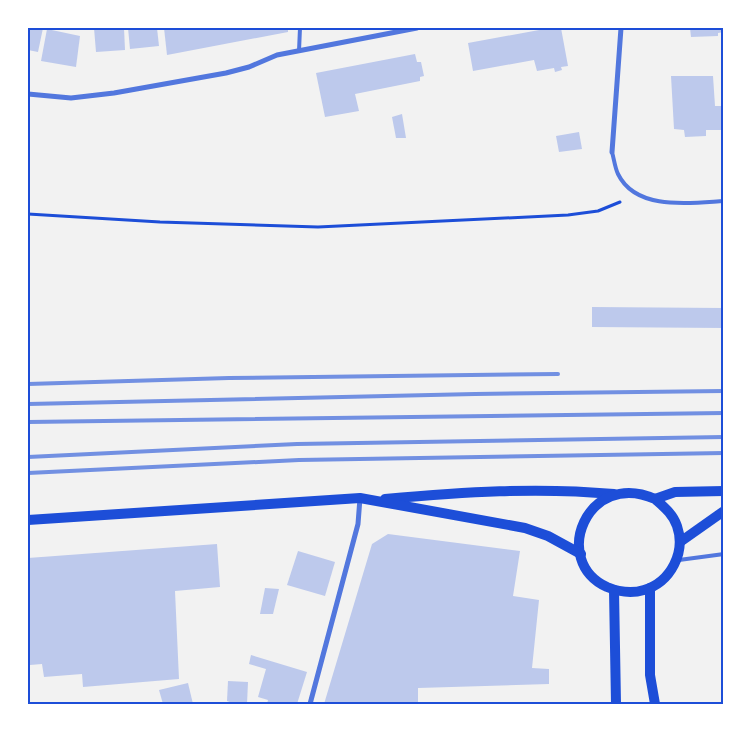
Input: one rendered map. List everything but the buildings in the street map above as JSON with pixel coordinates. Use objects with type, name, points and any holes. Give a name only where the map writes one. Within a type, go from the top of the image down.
[{"type":"main road","points":[[28,520],[471,492],[569,490],[614,494],[635,492],[655,499],[668,510],[677,525],[680,542],[676,560],[661,582],[650,588],[626,593],[614,590],[593,577],[580,554],[579,539],[582,525],[590,512],[601,501],[614,494]]},
{"type":"main road","points":[[655,499],[674,492],[724,491]]},
{"type":"main road","points":[[365,499],[525,528],[548,536],[580,554]]},
{"type":"main road","points":[[680,542],[724,511]]},
{"type":"main road","points":[[650,588],[650,675],[655,704]]},
{"type":"main road","points":[[614,590],[616,704]]},
{"type":"street","points":[[28,94],[86,97],[226,73],[249,67],[277,55],[417,28]]},
{"type":"street","points":[[612,152],[621,28]]},
{"type":"street","points":[[310,704],[365,499]]},
{"type":"lane","points":[[299,51],[300,28]]},
{"type":"lane","points":[[612,152],[618,174],[636,195],[672,202],[724,201]]},
{"type":"lane","points":[[676,560],[724,554]]},
{"type":"path","points":[[28,214],[133,221],[318,227],[568,215],[598,211],[636,195]]},
{"type":"railway","points":[[28,384],[229,378],[558,374]]},
{"type":"railway","points":[[28,404],[475,394],[724,391]]},
{"type":"railway","points":[[28,422],[724,413]]},
{"type":"railway","points":[[28,457],[297,444],[724,437]]},
{"type":"railway","points":[[28,473],[299,460],[724,453]]}]
